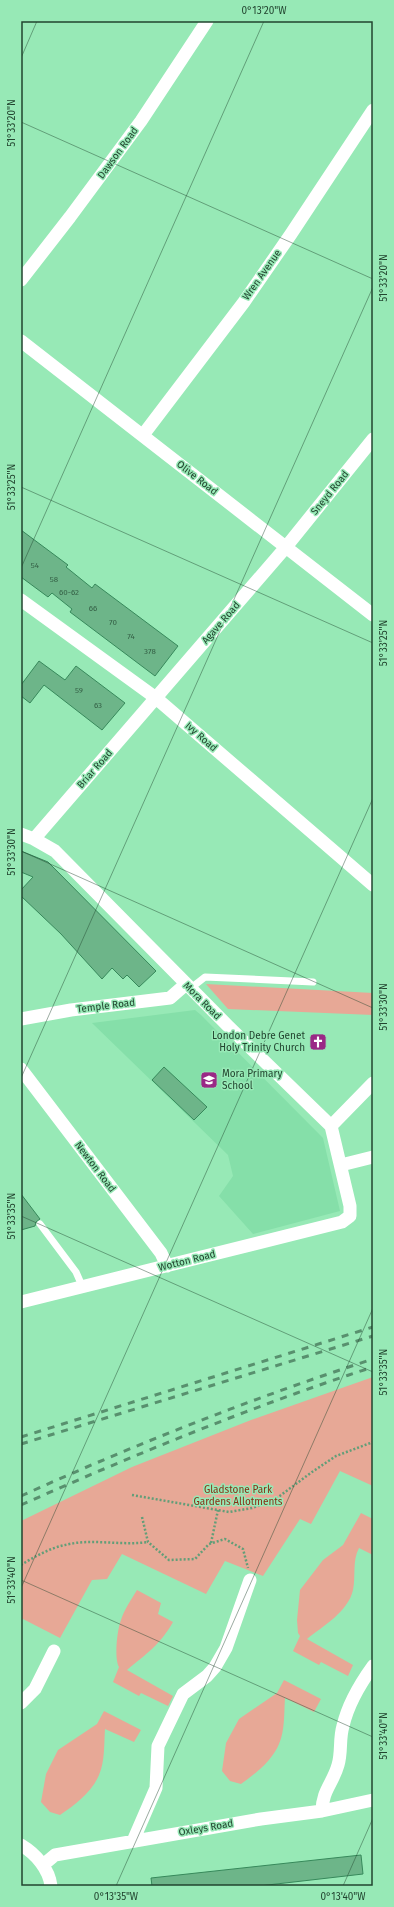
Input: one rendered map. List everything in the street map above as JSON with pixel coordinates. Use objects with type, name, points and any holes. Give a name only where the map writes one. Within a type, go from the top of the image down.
[{"type":"street","name":"Dawson Road","points":[[21,280],[142,121],[207,21]]},
{"type":"street","name":"Wren Avenue","points":[[143,435],[244,302],[373,110]]},
{"type":"street","name":"Olive Road","points":[[21,341],[373,615]]},
{"type":"street","name":"Sneyd Road","points":[[286,547],[373,439]]},
{"type":"street","name":"Agave Road","points":[[156,698],[286,547]]},
{"type":"street","name":"Ivy Road","points":[[21,600],[156,698],[373,885]]},
{"type":"street","name":"Briar Road","points":[[34,839],[156,698]]},
{"type":"street","name":"Mora Road","points":[[21,834],[34,839],[55,851],[188,986],[331,1126]]},
{"type":"street","name":"Temple Road","points":[[21,1019],[71,1010],[170,998],[188,986]]},
{"type":"street","name":"Newton Road","points":[[21,1069],[161,1253],[167,1266]]},
{"type":"street","points":[[373,1083],[331,1126],[341,1165],[373,1156]]},
{"type":"street","name":"Wotton Road","points":[[21,1302],[83,1288],[342,1222],[350,1216],[341,1165]]},
{"type":"street","points":[[133,1841],[156,1788],[158,1746],[184,1694],[207,1676],[215,1667],[226,1648],[250,1580]]},
{"type":"street","points":[[21,1704],[35,1689],[54,1652]]},
{"type":"street","points":[[322,1811],[323,1794],[337,1768],[341,1755],[342,1727],[347,1712],[362,1681],[373,1666]]},
{"type":"street","name":"Oxleys Road","points":[[43,1865],[55,1855],[261,1819],[322,1811],[373,1800]]},
{"type":"street","points":[[21,1845],[43,1865],[51,1886]]},
{"type":"lane","points":[[188,986],[205,977],[313,982]]},
{"type":"lane","points":[[40,1224],[76,1272],[83,1288]]},
{"type":"path","points":[[132,1495],[229,1512],[252,1508],[273,1501],[336,1456],[373,1442]]},
{"type":"path","points":[[211,1543],[218,1510]]},
{"type":"path","points":[[142,1517],[148,1542],[169,1560],[195,1559],[211,1543],[225,1539],[243,1549],[250,1580]]},
{"type":"path","points":[[21,1565],[35,1557],[66,1544],[103,1542],[131,1544],[148,1542]]},
{"type":"shaded area","name":"Mora Primary School","points":[[195,1010],[323,1138],[340,1211],[253,1234],[219,1196],[233,1176],[228,1155],[92,1023]]},
{"type":"green space","points":[[206,984],[373,993],[373,1015],[228,1009]]},
{"type":"green space","name":"Gladstone Park Gardens Allotments","points":[[373,1377],[373,1486],[340,1471],[311,1524],[300,1519],[263,1576],[225,1561],[206,1594],[122,1554],[107,1579],[92,1580],[60,1638],[23,1619],[21,1621],[21,1521],[132,1467],[251,1420]]},
{"type":"green space","points":[[361,1513],[373,1519],[373,1555],[359,1548],[355,1563],[353,1590],[346,1605],[334,1618],[307,1639],[353,1665],[348,1676],[321,1662],[319,1665],[293,1651],[300,1636],[298,1633],[297,1620],[300,1590],[323,1560],[343,1545]]},
{"type":"green space","points":[[137,1590],[161,1603],[158,1614],[173,1622],[158,1643],[127,1670],[173,1696],[168,1706],[141,1693],[139,1696],[113,1682],[119,1667],[117,1663],[116,1651],[117,1637],[122,1616]]},
{"type":"green space","points":[[284,1680],[321,1699],[314,1712],[285,1698],[284,1721],[281,1739],[276,1750],[268,1761],[241,1784],[230,1781],[222,1771],[226,1743],[239,1719],[277,1693]]},
{"type":"green space","points":[[104,1711],[141,1730],[134,1742],[105,1729],[104,1752],[101,1770],[96,1781],[82,1798],[60,1815],[50,1812],[41,1802],[46,1774],[58,1750],[97,1724]]},
{"type":"building","points":[[21,530],[68,565],[66,567],[92,588],[95,584],[178,646],[155,676],[70,612],[72,609],[52,593],[48,597],[21,577]]},
{"type":"building","points":[[39,661],[65,680],[76,666],[125,703],[102,730],[44,685],[30,703],[21,696],[21,685]]},
{"type":"building","points":[[21,851],[48,862],[156,971],[139,987],[127,975],[123,979],[112,968],[102,979],[61,934],[21,896],[21,890],[33,877],[21,872]]},
{"type":"building","points":[[164,1067],[207,1107],[194,1120],[152,1080]]},
{"type":"building","points":[[21,1194],[40,1219],[36,1222],[35,1226],[21,1230]]},
{"type":"building","points":[[361,1855],[363,1874],[259,1886],[152,1886],[151,1878]]},
{"type":"railway","points":[[21,1437],[373,1327]]},
{"type":"railway","points":[[21,1444],[373,1336]]},
{"type":"railway","points":[[21,1496],[151,1440],[239,1406],[373,1359]]},
{"type":"railway","points":[[21,1505],[108,1467],[239,1414],[373,1367]]},
{"type":"place","name":"London Debre Genet Holy Trinity Church","points":[[318,1042]]},
{"type":"place","name":"Mora Primary School","points":[[209,1080]]}]
